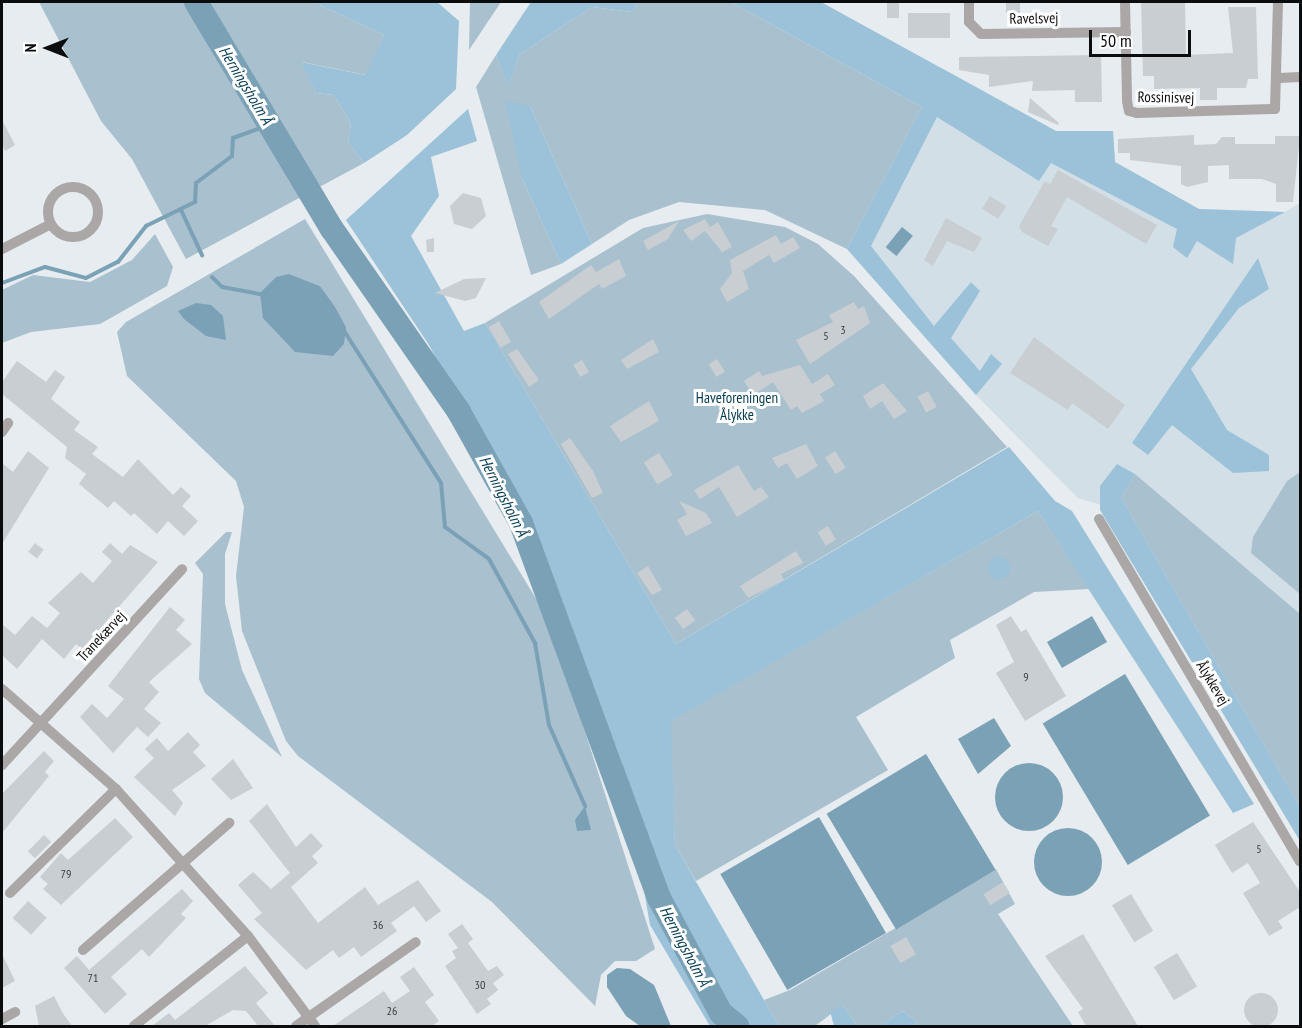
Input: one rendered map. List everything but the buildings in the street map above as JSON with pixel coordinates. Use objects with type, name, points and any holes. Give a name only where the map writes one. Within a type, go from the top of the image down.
[{"type":"street","name":"Ravelsvej","points":[[969,2],[969,22],[981,34],[1126,32]]},
{"type":"street","name":"Rossinisvej","points":[[1125,2],[1129,111],[1275,110],[1279,78]]},
{"type":"street","points":[[1278,2],[1279,78],[1300,78]]},
{"type":"street","points":[[78,187],[94,198],[98,218],[84,235],[69,237],[51,224],[48,210],[58,192],[78,187]]},
{"type":"street","points":[[2,249],[51,224]]},
{"type":"street","name":"Ålykkevej","points":[[1099,519],[1300,861]]},
{"type":"street","name":"Tranekærvej","points":[[2,765],[182,569]]},
{"type":"street","points":[[2,689],[116,789],[181,865],[248,936],[312,1022]]},
{"type":"street","points":[[10,893],[116,789]]},
{"type":"street","points":[[83,950],[229,823]]},
{"type":"street","points":[[134,1026],[248,936]]},
{"type":"street","points":[[296,1026],[312,1022],[416,942]]},
{"type":"street","points":[[2,1019],[15,1012]]},
{"type":"shaded area","points":[[313,2],[437,2],[459,21],[456,89],[407,135],[364,163],[348,142],[351,124],[334,95],[316,93],[301,62],[365,75],[384,35]]},
{"type":"shaded area","points":[[531,2],[637,2],[633,12],[592,7],[520,54],[508,86],[496,55]]},
{"type":"shaded area","points":[[731,2],[821,2],[1056,131],[1113,131],[1115,162],[1199,209],[1285,212],[1236,238],[1233,264],[1197,241],[1187,258],[1173,247],[1177,229],[1051,163],[1039,181],[937,117],[871,246],[934,326],[971,282],[980,291],[951,338],[980,371],[991,354],[1002,364],[976,395],[847,249],[922,107]]},
{"type":"shaded area","points":[[942,68],[1056,131],[1113,131],[1115,162],[1199,209],[1285,212],[1300,203],[1300,832],[1108,507],[1078,498],[976,395],[847,249]]},
{"type":"shaded area","points":[[505,101],[530,106],[592,244],[561,264],[522,178]]},
{"type":"shaded area","points":[[468,109],[477,141],[431,157],[439,196],[411,236],[464,331],[485,323],[676,644],[1009,447],[1055,501],[1072,511],[1254,804],[1233,813],[1038,511],[671,721],[675,845],[779,1026],[710,1026],[650,925],[622,763],[555,583],[429,345],[346,220]]},
{"type":"shaded area","points":[[902,227],[913,236],[897,256],[886,247]]},
{"type":"shaded area","points":[[1258,258],[1269,289],[1239,308],[1191,369],[1227,430],[1269,455],[1269,471],[1233,473],[1172,425],[1148,455],[1132,443]]},
{"type":"shaded area","points":[[289,274],[320,286],[346,327],[344,344],[333,356],[295,352],[263,318],[260,293],[276,277]]},
{"type":"shaded area","points":[[196,303],[211,305],[223,316],[226,340],[206,336],[184,319],[178,311]]},
{"type":"shaded area","points":[[1117,464],[1135,474],[1121,498],[1300,807],[1300,841],[1100,510],[1100,486]]},
{"type":"shaded area","points":[[999,557],[1007,560],[1010,568],[1007,576],[999,579],[991,576],[988,568],[991,560]]},
{"type":"shaded area","points":[[1092,616],[1107,642],[1062,668],[1047,642]]},
{"type":"shaded area","points":[[1125,674],[1210,815],[1128,865],[1043,723]]},
{"type":"shaded area","points":[[994,718],[1011,746],[978,774],[958,739]]},
{"type":"shaded area","points":[[926,754],[996,870],[896,929],[827,814]]},
{"type":"shaded area","points":[[1029,763],[1042,766],[1053,773],[1060,784],[1063,797],[1060,810],[1053,821],[1042,828],[1029,831],[1016,828],[1005,821],[998,810],[995,797],[998,784],[1005,773],[1016,766]]},
{"type":"shaded area","points":[[585,806],[591,830],[577,831],[575,820]]},
{"type":"shaded area","points":[[819,817],[886,933],[787,990],[720,874]]},
{"type":"shaded area","points":[[1068,828],[1081,831],[1092,838],[1099,849],[1102,862],[1099,875],[1092,886],[1081,893],[1068,896],[1055,893],[1044,886],[1037,875],[1034,862],[1037,849],[1044,838],[1055,831]]},
{"type":"shaded area","points":[[617,968],[630,969],[654,985],[671,1026],[640,1026],[626,1016],[607,987],[607,975]]},
{"type":"shaded area","points":[[843,1005],[857,1026],[834,1026],[830,1011]]},
{"type":"shaded area","points":[[902,1011],[916,1021],[914,1026],[881,1026]]},
{"type":"green space","points":[[39,2],[313,2],[384,35],[366,75],[302,62],[316,93],[334,95],[351,124],[348,142],[364,163],[186,259],[132,159],[101,121]]},
{"type":"green space","points":[[470,2],[501,2],[469,50]]},
{"type":"green space","points":[[637,2],[731,2],[922,107],[847,249],[765,210],[679,202],[629,220],[592,244],[530,106],[522,178],[561,264],[531,275],[476,87],[496,55],[508,85],[520,54],[592,7],[633,12]]},
{"type":"green space","name":"Haveforeningen Ålykke","points":[[707,214],[785,227],[818,244],[854,276],[1007,447],[676,644],[485,323],[643,228]]},
{"type":"green space","points":[[305,219],[549,620],[655,949],[636,961],[615,961],[601,975],[595,1006],[492,902],[298,756],[286,741],[242,631],[236,576],[244,507],[236,481],[127,376],[117,332],[126,322]],"holes":[[[288,274],[320,286],[346,327]]]},
{"type":"green space","points":[[155,234],[173,267],[167,286],[100,324],[31,332],[2,343],[2,290],[33,275],[90,282],[132,260]]},
{"type":"green space","points":[[1300,472],[1300,594],[1251,553],[1253,537],[1287,481]]},
{"type":"green space","points":[[1135,474],[1300,614],[1300,807],[1121,498]]},
{"type":"green space","points":[[1038,511],[1089,589],[1034,592],[950,640],[955,658],[856,717],[888,770],[696,881],[675,845],[670,721]]},
{"type":"green space","points":[[226,532],[232,532],[225,554],[225,604],[242,670],[282,757],[205,693],[199,679],[203,574],[195,563]]},
{"type":"green space","points":[[996,869],[1015,904],[998,914],[1073,1026],[914,1026],[916,1021],[902,1011],[881,1026],[857,1026],[843,1005],[815,1026],[779,1026],[764,1000],[790,990]]},
{"type":"waterway","name":"Herningsholm Å","points":[[196,2],[332,229],[459,412],[521,523],[659,898],[721,1013],[737,1026]]},
{"type":"waterway","points":[[2,283],[45,267],[86,278],[118,262],[146,226],[195,202],[196,183],[232,156],[233,138],[269,125]]},
{"type":"waterway","points":[[181,210],[202,255]]},
{"type":"waterway","points":[[212,277],[222,287],[265,295]]},
{"type":"waterway","points":[[341,326],[441,483],[445,527],[489,559],[535,643],[549,725],[585,806]]}]
